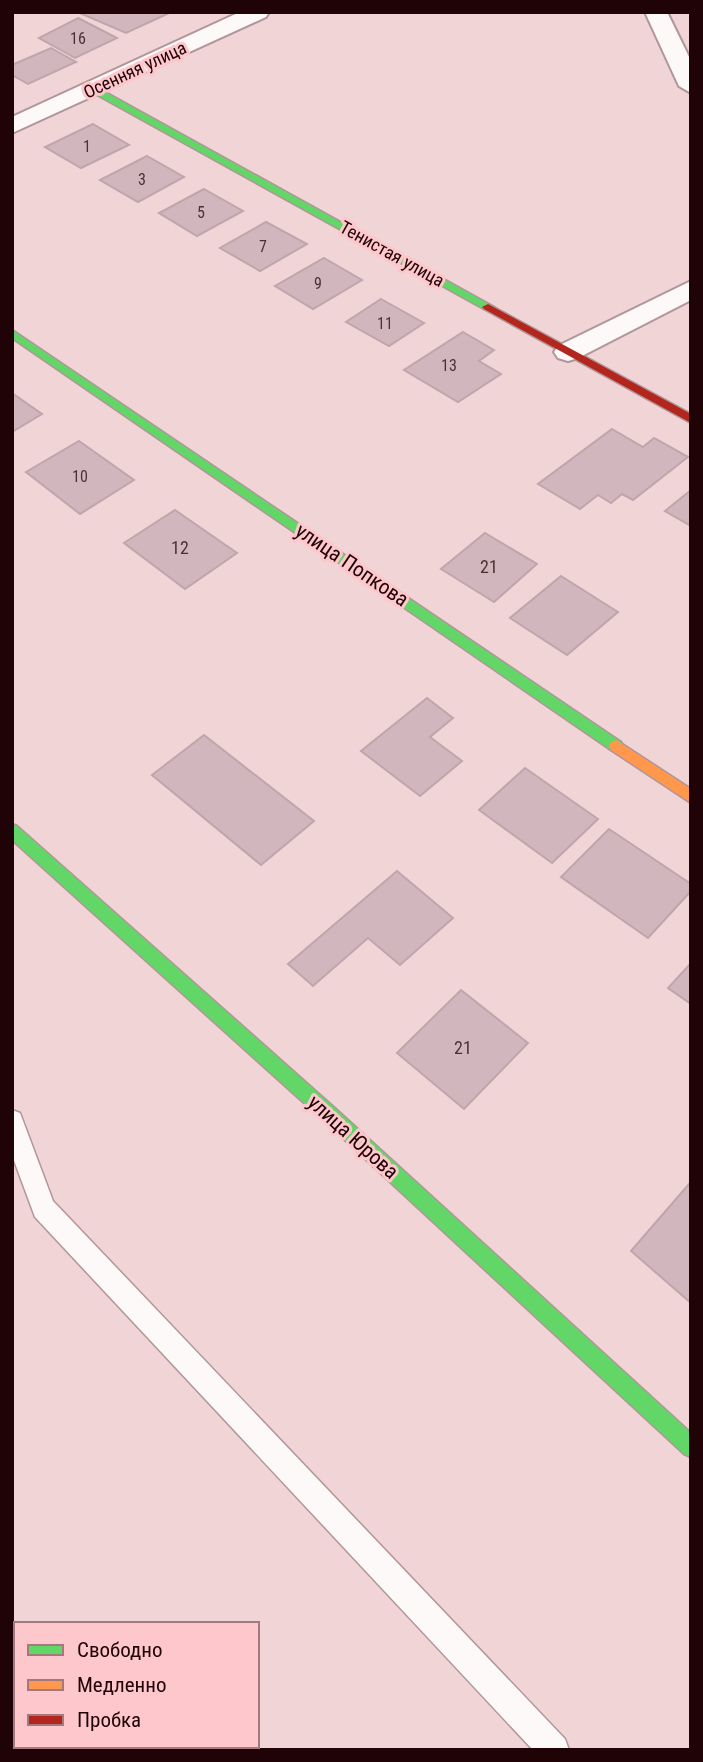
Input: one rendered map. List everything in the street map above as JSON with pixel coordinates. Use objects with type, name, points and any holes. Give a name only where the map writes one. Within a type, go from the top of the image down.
[{"type":"street","name":"Осенняя улица","points":[[12,126],[258,12]]},
{"type":"street","points":[[656,12],[691,86]]},
{"type":"street","name":"Тенистая улица","points":[[93,89],[691,419]]},
{"type":"street","points":[[568,352],[691,289]]},
{"type":"street","name":"улица Попкова","points":[[12,333],[691,797]]},
{"type":"street","name":"улица Юрова","points":[[12,830],[330,1115],[691,1447]]},
{"type":"lane","points":[[12,1121],[44,1209],[554,1750]]},
{"type":"building","points":[[82,14],[167,14],[126,33]]},
{"type":"building","points":[[78,18],[117,38],[75,58],[39,38]]},
{"type":"building","points":[[51,48],[76,62],[28,84],[12,75],[12,65]]},
{"type":"building","points":[[93,124],[129,145],[81,168],[45,147]]},
{"type":"building","points":[[147,156],[184,177],[138,202],[100,180]]},
{"type":"building","points":[[204,189],[243,211],[197,236],[159,213]]},
{"type":"building","points":[[266,222],[307,244],[260,271],[220,248]]},
{"type":"building","points":[[324,258],[362,280],[313,309],[275,286]]},
{"type":"building","points":[[381,299],[424,323],[389,346],[346,322]]},
{"type":"building","points":[[463,332],[494,350],[479,361],[501,374],[458,402],[404,370]]},
{"type":"building","points":[[12,393],[42,414],[12,432]]},
{"type":"building","points":[[612,429],[643,447],[654,438],[688,457],[633,500],[622,494],[611,503],[598,495],[580,509],[538,484]]},
{"type":"building","points":[[79,441],[134,480],[80,514],[26,472]]},
{"type":"building","points":[[691,490],[691,526],[665,511]]},
{"type":"building","points":[[175,510],[237,553],[185,589],[124,543]]},
{"type":"building","points":[[485,533],[537,564],[494,602],[441,569]]},
{"type":"building","points":[[561,576],[618,612],[567,655],[510,618]]},
{"type":"building","points":[[427,698],[453,718],[430,737],[462,761],[420,796],[361,751]]},
{"type":"building","points":[[204,735],[314,821],[261,865],[152,775]]},
{"type":"building","points":[[525,768],[598,819],[552,863],[479,810]]},
{"type":"building","points":[[609,829],[691,884],[691,891],[648,938],[561,877]]},
{"type":"building","points":[[397,871],[453,918],[400,965],[368,938],[313,986],[288,964]]},
{"type":"building","points":[[691,963],[691,1004],[668,988]]},
{"type":"building","points":[[461,990],[528,1043],[464,1109],[397,1053]]},
{"type":"building","points":[[689,1184],[691,1186],[691,1303],[631,1251]]},
{"type":"traffic: fast","points":[[93,89],[488,307]]},
{"type":"traffic: fast","points":[[12,333],[616,746]]},
{"type":"traffic: fast","points":[[12,830],[330,1115],[691,1447]]},
{"type":"traffic: slow","points":[[616,746],[691,797]]},
{"type":"traffic: jam","points":[[488,307],[691,419]]}]
